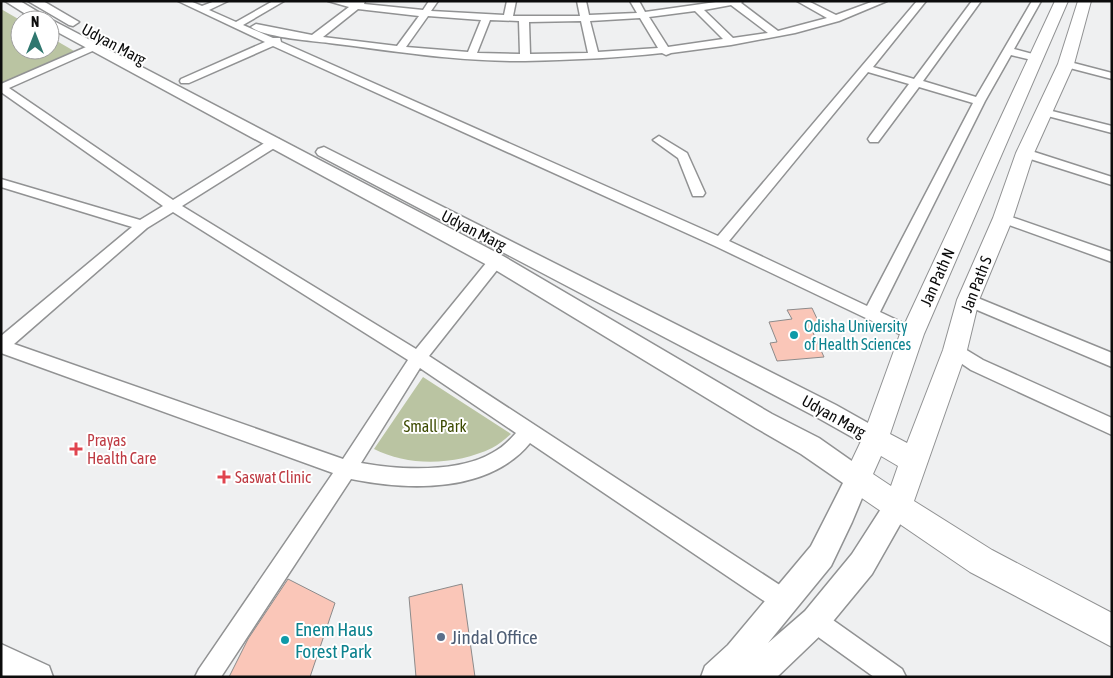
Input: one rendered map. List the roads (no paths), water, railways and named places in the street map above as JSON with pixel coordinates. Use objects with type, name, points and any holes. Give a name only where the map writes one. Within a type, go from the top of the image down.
[{"type":"main road","name":"Jan Path N","points":[[858,479],[875,439],[912,334],[1062,1]]},
{"type":"main road","name":"Jan Path S","points":[[897,507],[955,350],[968,300],[1003,218],[1025,153],[1066,64],[1085,1]]},
{"type":"main road","name":"Udyan Marg","points":[[875,439],[914,460]]},
{"type":"main road","name":"Udyan Marg","points":[[858,479],[897,507],[981,561],[1112,631]]},
{"type":"street","points":[[10,1],[26,10]]},
{"type":"street","name":"Udyan Marg","points":[[34,1],[85,38],[496,261],[764,421],[810,446],[858,479]]},
{"type":"street","points":[[182,1],[720,243],[912,334]]},
{"type":"street","points":[[202,10],[224,1]]},
{"type":"street","points":[[240,22],[280,1]]},
{"type":"street","points":[[332,1],[425,14],[524,20],[586,19],[644,15],[697,8],[715,3],[736,2],[776,34]]},
{"type":"street","points":[[399,50],[434,1]]},
{"type":"street","points":[[508,19],[512,1]]},
{"type":"street","points":[[581,1],[594,56]]},
{"type":"street","points":[[634,1],[666,52]]},
{"type":"street","points":[[801,1],[836,19]]},
{"type":"street","points":[[217,17],[287,35],[399,50],[525,58],[666,52],[730,42],[776,34],[836,19],[883,1]]},
{"type":"street","points":[[720,243],[922,1]]},
{"type":"street","points":[[874,139],[977,1]]},
{"type":"street","points":[[871,314],[979,101],[1037,1]]},
{"type":"street","points":[[315,38],[359,4]]},
{"type":"street","points":[[697,8],[730,42]]},
{"type":"street","points":[[471,56],[486,18]]},
{"type":"street","points":[[524,20],[525,58]]},
{"type":"street","name":"Udyan Marg","points":[[60,27],[185,81],[820,407],[875,439]]},
{"type":"street","points":[[185,81],[287,35]]},
{"type":"street","points":[[85,38],[1,88],[173,206],[418,358],[784,601]]},
{"type":"street","points":[[1009,51],[1036,58]]},
{"type":"street","points":[[1066,64],[1112,76]]},
{"type":"street","points":[[866,68],[979,101]]},
{"type":"street","points":[[1044,112],[1112,130]]},
{"type":"street","points":[[659,140],[683,156],[698,193]]},
{"type":"street","points":[[274,142],[142,225],[1,346],[347,469],[370,474],[411,477],[454,473],[495,462],[515,448],[528,432]]},
{"type":"street","points":[[1025,153],[1112,181]]},
{"type":"street","points":[[1,183],[142,225]]},
{"type":"street","points":[[1003,218],[1112,257]]},
{"type":"street","points":[[207,677],[347,469],[418,358],[496,261]]},
{"type":"street","points":[[968,300],[1112,360]]},
{"type":"street","points":[[955,350],[977,365],[1112,427]]},
{"type":"street","name":"Jan Path N","points":[[716,677],[739,656],[821,556],[844,513],[858,479]]},
{"type":"street","name":"Jan Path S","points":[[754,677],[815,621],[862,564],[897,507]]},
{"type":"street","points":[[815,621],[894,677]]},
{"type":"street","points":[[1,659],[38,677]]},
{"type":"place","name":"Odisha University of Health Sciences","points":[[794,335]]},
{"type":"place","name":"Prayas Health Care","points":[[76,449]]},
{"type":"place","name":"Saswat Clinic","points":[[224,477]]},
{"type":"place","name":"Jindal Office","points":[[441,637]]},
{"type":"place","name":"Enem Haus Forest Park","points":[[285,640]]},
{"type":"park label","name":"Small Park","points":[[435,426]]}]
